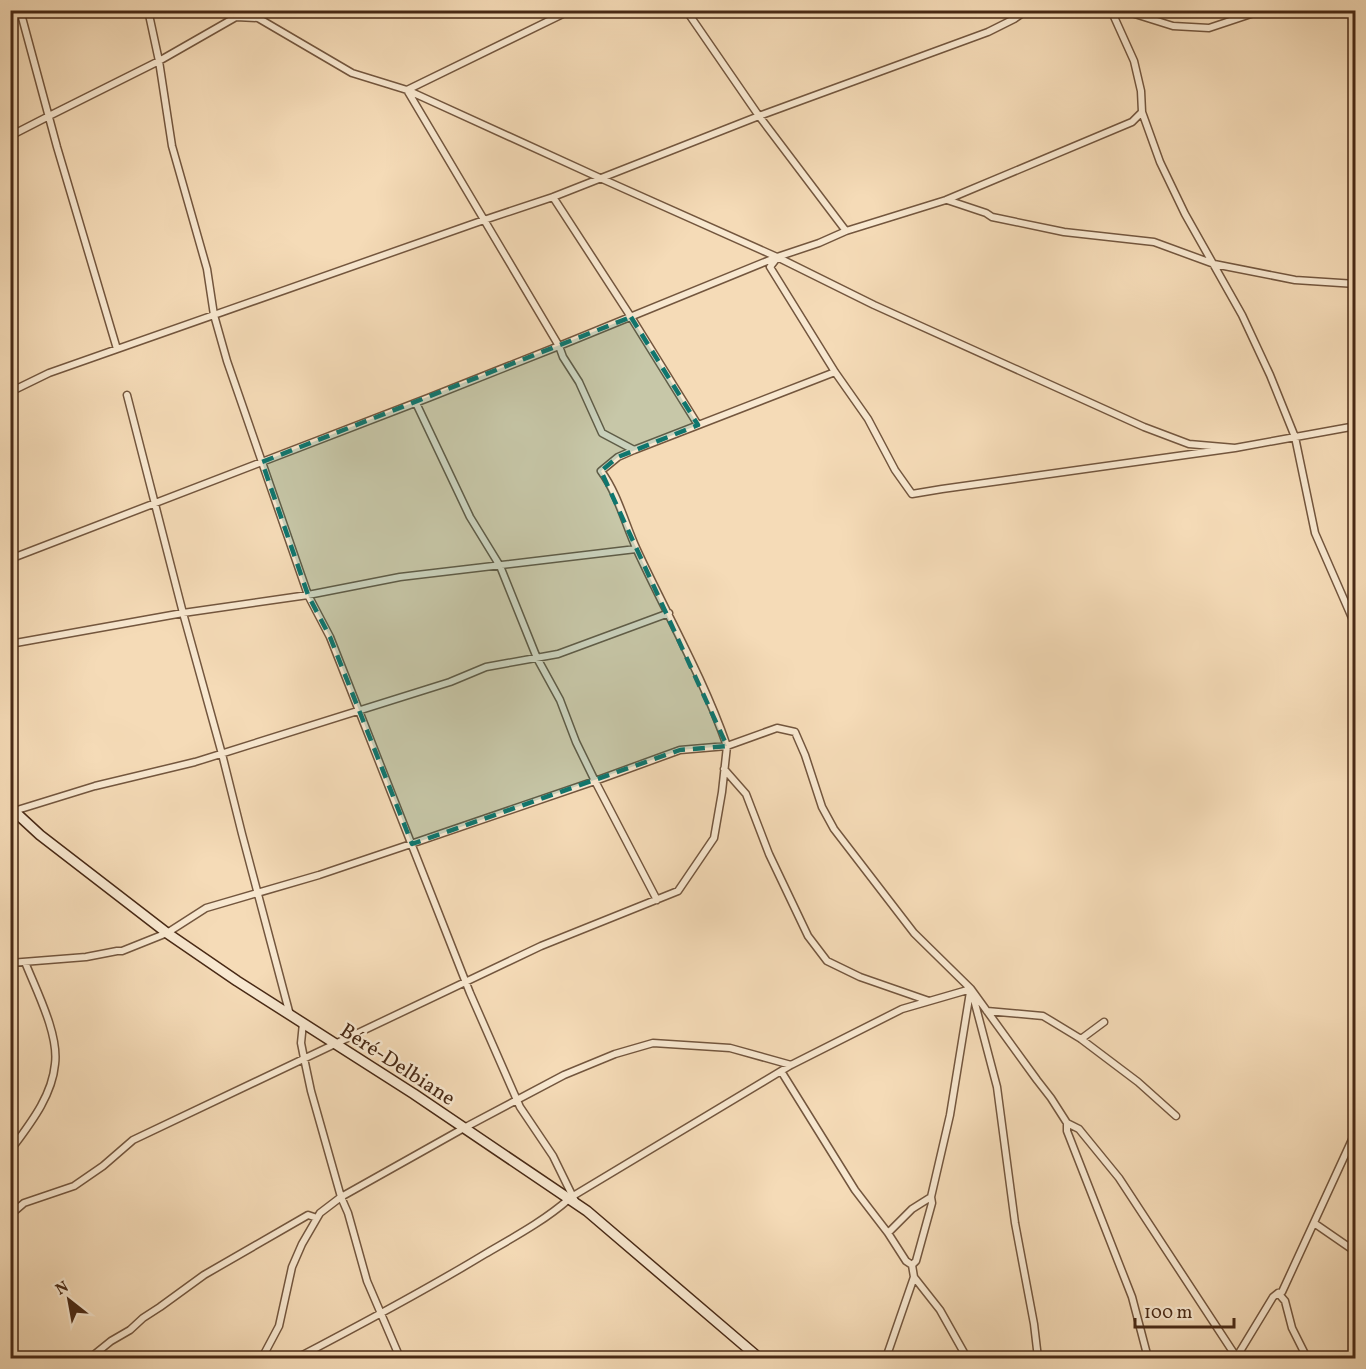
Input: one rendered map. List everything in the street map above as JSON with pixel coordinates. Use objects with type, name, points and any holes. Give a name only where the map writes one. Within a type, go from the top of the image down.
[{"type":"street","points":[[20,10],[117,349]]},
{"type":"street","points":[[148,10],[159,61],[172,146],[207,269],[214,315],[227,361],[308,595],[330,637],[465,982],[520,1107],[553,1156],[573,1200]]},
{"type":"street","points":[[258,18],[267,10]]},
{"type":"street","points":[[407,90],[571,10]]},
{"type":"street","points":[[686,10],[759,116],[846,231]]},
{"type":"street","points":[[10,392],[49,373],[552,197],[759,116],[988,32],[1027,10]]},
{"type":"street","points":[[1111,10],[1134,61],[1141,91],[1142,112],[1160,162],[1185,214],[1242,315],[1266,365],[1295,437],[1315,533],[1356,627]]},
{"type":"street","points":[[1122,10],[1173,26],[1209,28],[1263,10]]},
{"type":"street","points":[[10,136],[159,61],[235,14],[258,18],[352,73],[407,90],[777,257],[874,305],[1144,427],[1189,444],[1235,448]]},
{"type":"street","points":[[407,90],[559,346],[563,357],[579,382],[602,433],[634,450]]},
{"type":"street","points":[[10,559],[416,403],[777,257],[846,231],[946,200],[1132,122],[1142,112]]},
{"type":"street","points":[[552,197],[631,317],[698,425]]},
{"type":"street","points":[[946,200],[992,217],[1064,232],[1154,242],[1214,264],[1295,280],[1356,284]]},
{"type":"street","points":[[777,257],[770,267],[834,372],[868,419],[895,470],[912,494],[1235,448],[1356,426]]},
{"type":"street","points":[[10,1215],[24,1203],[74,1186],[103,1166],[133,1140],[541,946],[678,891],[714,838],[727,746],[715,711],[636,549],[609,482],[601,471],[618,457],[634,450],[834,372]]},
{"type":"street","points":[[127,395],[291,1015]]},
{"type":"street","points":[[416,403],[470,517],[500,566],[537,658],[560,700],[576,742],[657,900]]},
{"type":"street","points":[[10,644],[183,613],[308,595],[400,577],[636,549]]},
{"type":"street","points":[[12,809],[222,754],[450,682],[486,667],[558,654],[669,613]]},
{"type":"street","points":[[10,963],[86,957],[122,951],[167,933],[206,908],[319,875],[680,750],[727,746],[777,728],[795,732],[822,807],[834,829],[914,933],[971,989],[1067,1123],[1079,1129],[1119,1178],[1236,1358],[1273,1297],[1282,1292],[1356,1131]]},
{"type":"street","points":[[724,769],[746,794],[769,854],[808,936],[827,961],[860,977],[929,1001]]},
{"type":"street","name":"Béré-Delbiane","points":[[12,809],[40,835],[167,933],[573,1200],[759,1359]]},
{"type":"street","points":[[10,1151],[42,1105],[51,1083],[55,1064],[53,1035],[25,962]]},
{"type":"street","points":[[297,1359],[503,1244],[791,1065],[902,1009],[971,989]]},
{"type":"street","points":[[912,1266],[916,1261],[932,1203],[950,1115],[971,989]]},
{"type":"street","points":[[971,989],[997,1087],[1015,1222],[1034,1324],[1038,1359]]},
{"type":"street","points":[[987,1011],[1043,1016],[1081,1039],[1138,1082],[1176,1116]]},
{"type":"street","points":[[1081,1039],[1104,1022]]},
{"type":"street","points":[[303,1023],[301,1043],[311,1091],[341,1197],[348,1213],[367,1281],[400,1359]]},
{"type":"street","points":[[262,1359],[279,1326],[292,1267],[320,1213],[341,1197],[464,1128],[564,1075],[615,1054],[653,1043],[730,1048],[791,1065]]},
{"type":"street","points":[[781,1071],[855,1191],[912,1266],[914,1277],[940,1311],[967,1359]]},
{"type":"street","points":[[1067,1123],[1067,1131],[1132,1297],[1148,1359]]},
{"type":"street","points":[[888,1233],[912,1209],[932,1197]]},
{"type":"street","points":[[90,1359],[111,1341],[130,1330],[143,1317],[204,1275],[308,1215],[317,1218]]},
{"type":"street","points":[[1314,1223],[1356,1252]]},
{"type":"street","points":[[886,1359],[914,1277]]},
{"type":"street","points":[[1278,1293],[1285,1301],[1292,1328],[1305,1354]]},
{"type":"highlighted area","points":[[631,317],[698,425],[618,457],[601,471],[727,746],[680,750],[412,844],[330,637],[308,595],[262,462]]}]
